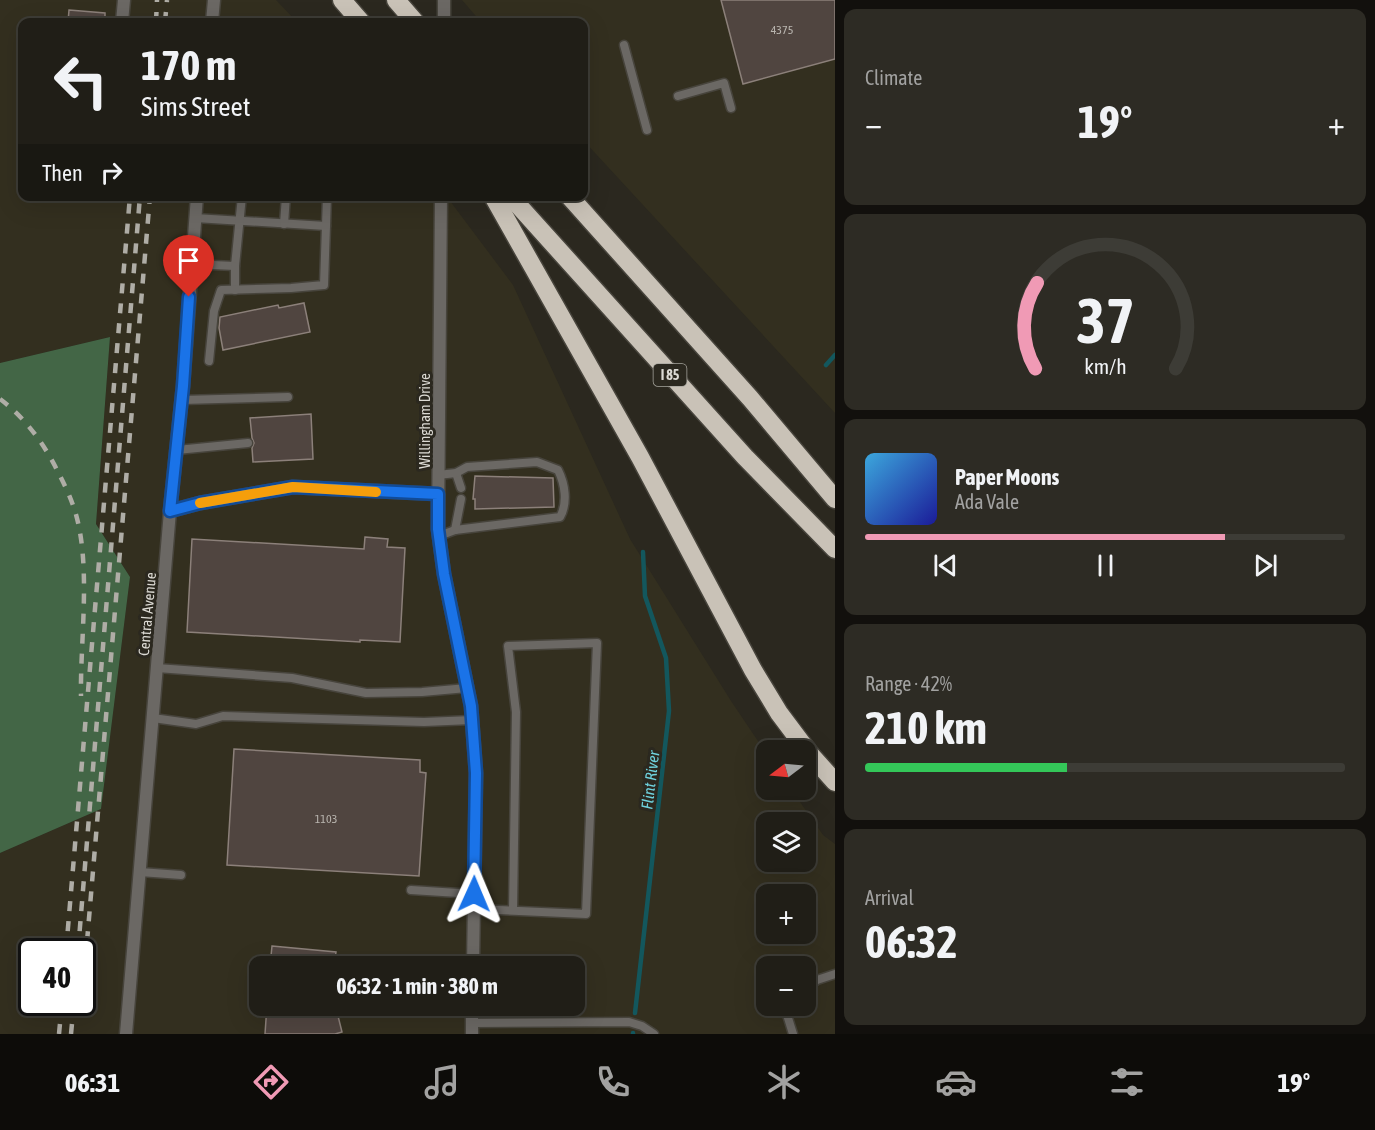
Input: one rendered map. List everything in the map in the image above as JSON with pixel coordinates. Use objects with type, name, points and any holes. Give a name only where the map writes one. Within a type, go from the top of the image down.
[{"type":"highway","points":[[342,0],[358,18]]},
{"type":"highway","points":[[396,0],[411,18]]},
{"type":"highway","points":[[496,201],[640,457],[753,670],[779,713],[809,753],[835,782]]},
{"type":"highway","name":"I 85","points":[[515,201],[745,457],[835,549]]},
{"type":"highway","points":[[573,201],[750,398],[835,499]]},
{"type":"highway","points":[[750,398],[835,482]]},
{"type":"street","points":[[122,18],[124,0]]},
{"type":"street","points":[[212,18],[214,0]]},
{"type":"street","points":[[444,0],[444,18]]},
{"type":"street","name":"Central Avenue","points":[[126,1034],[170,511],[182,400],[197,201]]},
{"type":"street","name":"Willingham Drive","points":[[441,201],[439,536],[472,720],[476,773],[473,956]]},
{"type":"street","points":[[170,511],[200,503],[293,487],[438,494]]},
{"type":"lane","points":[[624,45],[647,130]]},
{"type":"lane","points":[[678,96],[724,83],[731,108]]},
{"type":"lane","points":[[235,290],[242,201]]},
{"type":"lane","points":[[284,224],[286,201]]},
{"type":"lane","points":[[209,361],[214,311],[220,290],[324,285],[327,201]]},
{"type":"lane","points":[[195,218],[326,226]]},
{"type":"lane","points":[[191,264],[235,266]]},
{"type":"lane","points":[[182,400],[288,397]]},
{"type":"lane","points":[[177,450],[248,443]]},
{"type":"lane","points":[[438,476],[456,473],[467,467],[537,462],[558,470],[563,482],[565,508],[560,517],[455,530],[439,536]]},
{"type":"lane","points":[[456,473],[461,488]]},
{"type":"lane","points":[[455,530],[461,499]]},
{"type":"lane","points":[[474,909],[586,914],[597,643],[508,646],[516,712],[513,910]]},
{"type":"lane","points":[[157,668],[291,678],[366,693],[467,688]]},
{"type":"lane","points":[[153,718],[196,724],[223,716],[424,722],[472,720]]},
{"type":"lane","points":[[140,872],[182,875]]},
{"type":"lane","points":[[411,890],[474,894]]},
{"type":"lane","points":[[816,981],[835,974]]},
{"type":"lane","points":[[787,1016],[793,1034]]},
{"type":"lane","points":[[472,1029],[629,1022],[642,1026],[654,1034]]},
{"type":"shaded area","points":[[0,0],[276,0],[293,18],[18,18],[18,201],[450,201],[513,285],[630,539],[757,740],[756,800],[799,800],[807,812],[756,812],[756,872],[816,872],[816,825],[823,835],[835,844],[835,1034],[0,1034],[0,853],[101,809],[130,577],[96,524],[110,337],[0,363]]},
{"type":"shaded area","points":[[462,0],[835,0],[835,413],[588,145],[588,18],[478,18]]},
{"type":"green space","points":[[110,337],[96,524],[130,577],[101,809],[0,853],[0,363]]},
{"type":"building","points":[[721,0],[835,0],[835,59],[743,84]]},
{"type":"building","points":[[69,10],[105,13],[105,18],[68,18]]},
{"type":"building","points":[[304,303],[310,332],[223,350],[219,328],[220,317],[278,305],[279,308]]},
{"type":"building","points":[[311,414],[313,459],[253,462],[254,443],[250,418]]},
{"type":"building","points":[[475,476],[553,478],[554,507],[475,509],[475,499],[473,499]]},
{"type":"building","points":[[365,537],[388,539],[387,547],[405,548],[400,642],[360,640],[360,642],[187,632],[192,539],[364,549]]},
{"type":"building","points":[[234,749],[420,760],[420,772],[426,773],[419,876],[227,865]]},
{"type":"building","points":[[272,946],[336,952],[335,956],[271,956]]},
{"type":"building","points":[[266,1016],[338,1016],[342,1032],[335,1034],[265,1034]]},
{"type":"waterway","name":"Flint River","points":[[826,365],[835,355]]},
{"type":"waterway","name":"Flint River","points":[[635,1013],[669,711],[666,658],[645,596],[643,552]]},
{"type":"railway","points":[[156,18],[157,0]]},
{"type":"railway","points":[[165,18],[167,0]]},
{"type":"railway","points":[[67,938],[130,201]]},
{"type":"railway","points":[[79,938],[140,201]]},
{"type":"railway","points":[[87,938],[150,201]]},
{"type":"railway","points":[[0,399],[24,421],[44,447],[63,481],[74,508],[83,552],[84,576],[81,696]]},
{"type":"railway","points":[[59,1034],[61,1016]]},
{"type":"railway","points":[[71,1034],[73,1016]]},
{"type":"slow traffic","points":[[200,503],[293,487],[376,492]]},
{"type":"route","points":[[189,297],[183,386],[170,511],[200,503],[293,487],[438,494],[438,529],[444,574],[471,706],[476,773],[474,894]]}]
